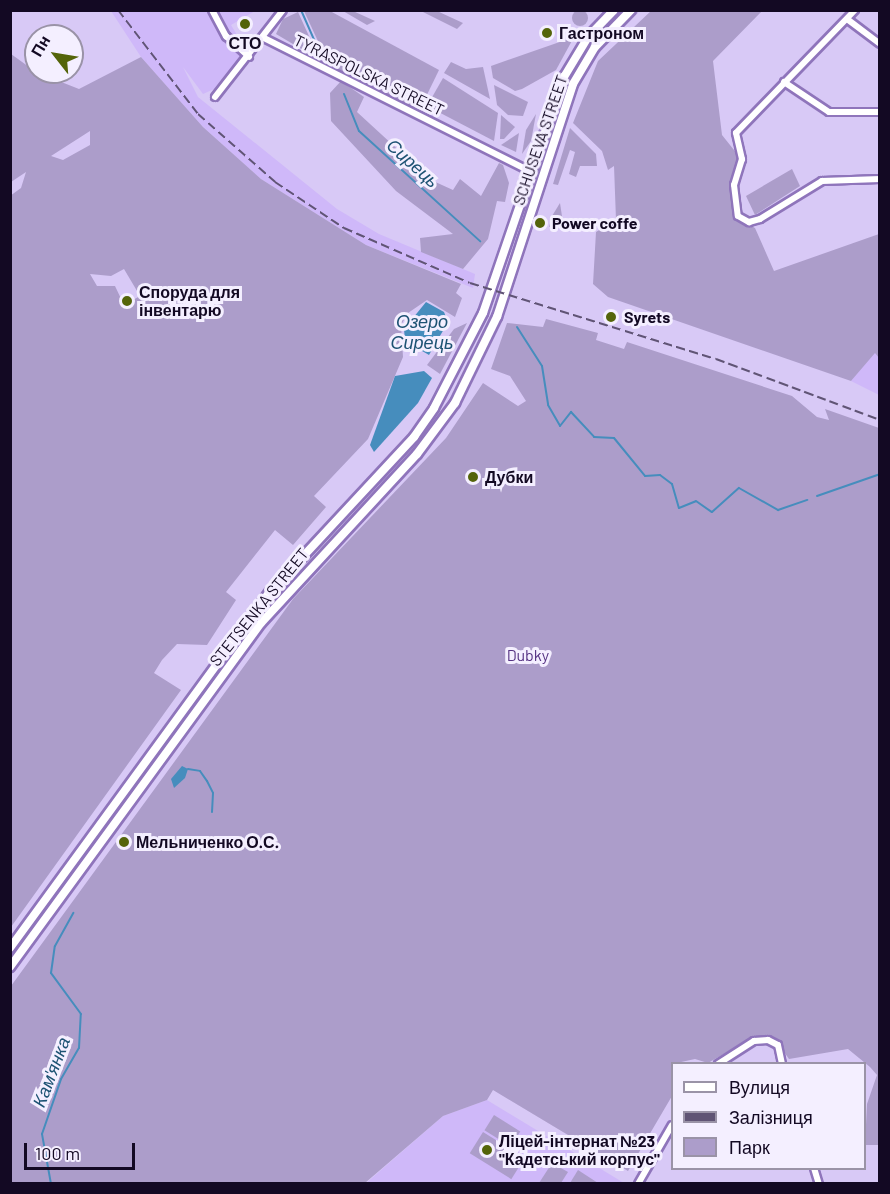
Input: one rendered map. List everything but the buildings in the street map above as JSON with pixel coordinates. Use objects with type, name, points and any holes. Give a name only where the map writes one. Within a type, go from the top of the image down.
[{"type":"main road","name":"SCHUSEVA STREET","points":[[499,263],[530,171],[573,60],[614,10]]},
{"type":"main road","name":"SCHUSEVA STREET","points":[[515,262],[573,84],[595,46],[631,10]]},
{"type":"main road","name":"STETSENKA STREET","points":[[10,967],[267,615],[445,418],[483,352],[515,262]]},
{"type":"main road","name":"STETSENKA STREET","points":[[10,948],[270,592],[414,437],[462,362],[499,263]]},
{"type":"street","points":[[212,10],[226,36],[249,57]]},
{"type":"street","points":[[215,97],[264,38],[283,10]]},
{"type":"street","points":[[855,10],[736,133],[741,159],[734,185],[738,216],[748,222],[808,186],[879,179]]},
{"type":"street","points":[[847,19],[879,44]]},
{"type":"street","name":"TYRASPOLSKA STREET","points":[[264,38],[530,171]]},
{"type":"street","points":[[784,82],[829,112],[879,112]]},
{"type":"street","points":[[721,1062],[754,1041],[768,1040],[778,1045],[782,1062]]},
{"type":"street","points":[[638,1184],[671,1127]]},
{"type":"shaded area","points":[[111,11],[255,11],[231,25],[245,48],[254,47],[223,85],[203,94],[183,67],[198,97],[337,209],[379,234],[475,274],[473,288],[366,245],[261,179],[203,127],[141,57]]},
{"type":"shaded area","points":[[875,352],[879,358],[879,395],[851,381]]},
{"type":"shaded area","name":"Ліцей-інтернат №23 \"Кадетський корпус\"","points":[[487,1100],[624,1183],[365,1184],[443,1116]]},
{"type":"green space","points":[[580,10],[586,12],[588,18],[586,24],[580,26],[574,24],[572,18],[574,12]]},
{"type":"green space","points":[[652,10],[762,11],[713,61],[722,135],[738,155],[732,184],[737,218],[755,228],[774,271],[879,234],[879,358],[875,353],[851,381],[608,297],[593,284],[596,232],[616,220],[614,166],[608,170],[602,151],[573,123],[598,61]]},
{"type":"green space","points":[[304,11],[330,11],[439,70],[422,105],[414,109],[329,65]]},
{"type":"green space","points":[[343,11],[353,11],[375,21],[367,25]]},
{"type":"green space","points":[[421,11],[437,11],[463,23],[457,29]]},
{"type":"green space","points":[[298,12],[320,60],[276,34],[283,19]]},
{"type":"green space","points":[[574,37],[556,70],[522,89],[515,91],[493,78],[491,66]]},
{"type":"green space","points":[[11,54],[24,63],[24,84],[66,84],[79,89],[141,57],[203,127],[261,179],[366,245],[461,284],[456,293],[462,298],[455,317],[427,300],[408,313],[401,325],[403,357],[368,439],[314,496],[326,507],[293,545],[275,530],[226,592],[236,600],[207,645],[177,644],[162,660],[154,673],[181,690],[11,927],[10,196],[21,188],[26,172],[11,182]],"holes":[[[90,131],[90,145],[63,160],[51,156]],[[124,269],[140,296],[124,305],[115,286],[97,286],[90,274],[111,276]]]},
{"type":"green space","points":[[451,62],[466,69],[483,67],[490,99],[444,73]]},
{"type":"green space","points":[[443,78],[498,113],[494,141],[427,106]]},
{"type":"green space","points":[[341,81],[364,97],[357,112],[431,180],[453,190],[460,179],[481,196],[499,163],[503,165],[509,183],[505,202],[497,201],[488,239],[463,269],[421,252],[420,238],[453,234],[396,191],[331,121],[330,93]]},
{"type":"green space","points":[[494,85],[528,102],[523,116],[508,115],[497,105]]},
{"type":"green space","points":[[536,114],[531,141],[522,154],[526,130]]},
{"type":"green space","points":[[501,115],[515,127],[504,139],[500,139]]},
{"type":"green space","points":[[570,128],[596,154],[597,166],[580,166],[576,177],[569,174],[575,152],[570,150],[558,185],[553,184]]},
{"type":"green space","points":[[519,133],[516,152],[501,145]]},
{"type":"green space","points":[[792,169],[800,186],[755,215],[746,196]]},
{"type":"green space","points":[[560,203],[563,223],[549,227],[552,216]]},
{"type":"green space","name":"Dubky","points":[[546,319],[598,333],[596,340],[624,349],[627,342],[792,396],[817,417],[829,420],[825,409],[879,428],[879,1145],[866,1145],[867,1104],[877,1075],[866,1062],[848,1049],[789,1059],[775,1039],[753,1037],[710,1062],[695,1059],[671,1062],[671,1098],[628,1171],[493,1090],[487,1100],[443,1116],[365,1183],[11,1184],[11,986],[293,599],[446,438],[483,383],[518,406],[526,401],[510,376],[491,369],[507,323],[543,327]]},
{"type":"green space","points":[[467,323],[440,374],[427,365],[454,329]]},
{"type":"green space","points":[[494,1115],[520,1131],[511,1147],[484,1130]]},
{"type":"green space","points":[[483,1132],[525,1158],[511,1179],[470,1153]]},
{"type":"green space","points":[[552,1163],[568,1172],[561,1183],[539,1183]]},
{"type":"green space","points":[[578,1170],[598,1183],[570,1183]]},
{"type":"water","name":"Озеро Сирець","points":[[426,302],[444,312],[448,322],[429,355],[405,341],[404,329]]},
{"type":"water","name":"Озеро Сирець","points":[[424,371],[432,378],[418,403],[374,452],[370,445],[395,376]]},
{"type":"water","points":[[182,766],[188,769],[185,778],[174,788],[171,779]]},
{"type":"waterway","name":"Сирець","points":[[301,10],[319,51]]},
{"type":"waterway","name":"Сирець","points":[[344,94],[359,131],[480,241]]},
{"type":"waterway","name":"Сирець","points":[[517,327],[542,366],[548,405],[560,426],[571,412],[594,437],[614,438],[645,476],[660,475],[672,484],[679,508],[696,501],[712,512],[739,488],[778,510],[807,500]]},
{"type":"waterway","name":"Сирець","points":[[817,496],[880,474]]},
{"type":"waterway","points":[[188,769],[200,771],[207,781],[213,793],[212,812]]},
{"type":"waterway","name":"Кам'янка","points":[[51,1184],[42,1134],[61,1079],[79,1048],[81,1014],[51,973],[55,946],[73,913]]},
{"type":"railway","points":[[118,10],[198,114],[275,182],[344,228],[470,283],[716,359],[880,420]]},
{"type":"place","name":"СТО","points":[[245,24]]},
{"type":"place","name":"Гастроном","points":[[547,33]]},
{"type":"place","name":"Power coffe","points":[[540,223]]},
{"type":"place","name":"Споруда для інвентарю","points":[[127,301]]},
{"type":"place","name":"Syrets","points":[[611,317]]},
{"type":"place","name":"Дубки","points":[[473,477]]},
{"type":"place","name":"Мельниченко О.С.","points":[[124,842]]},
{"type":"place","name":"Ліцей-інтернат №23 \"Кадетський корпус\"","points":[[487,1150]]}]
